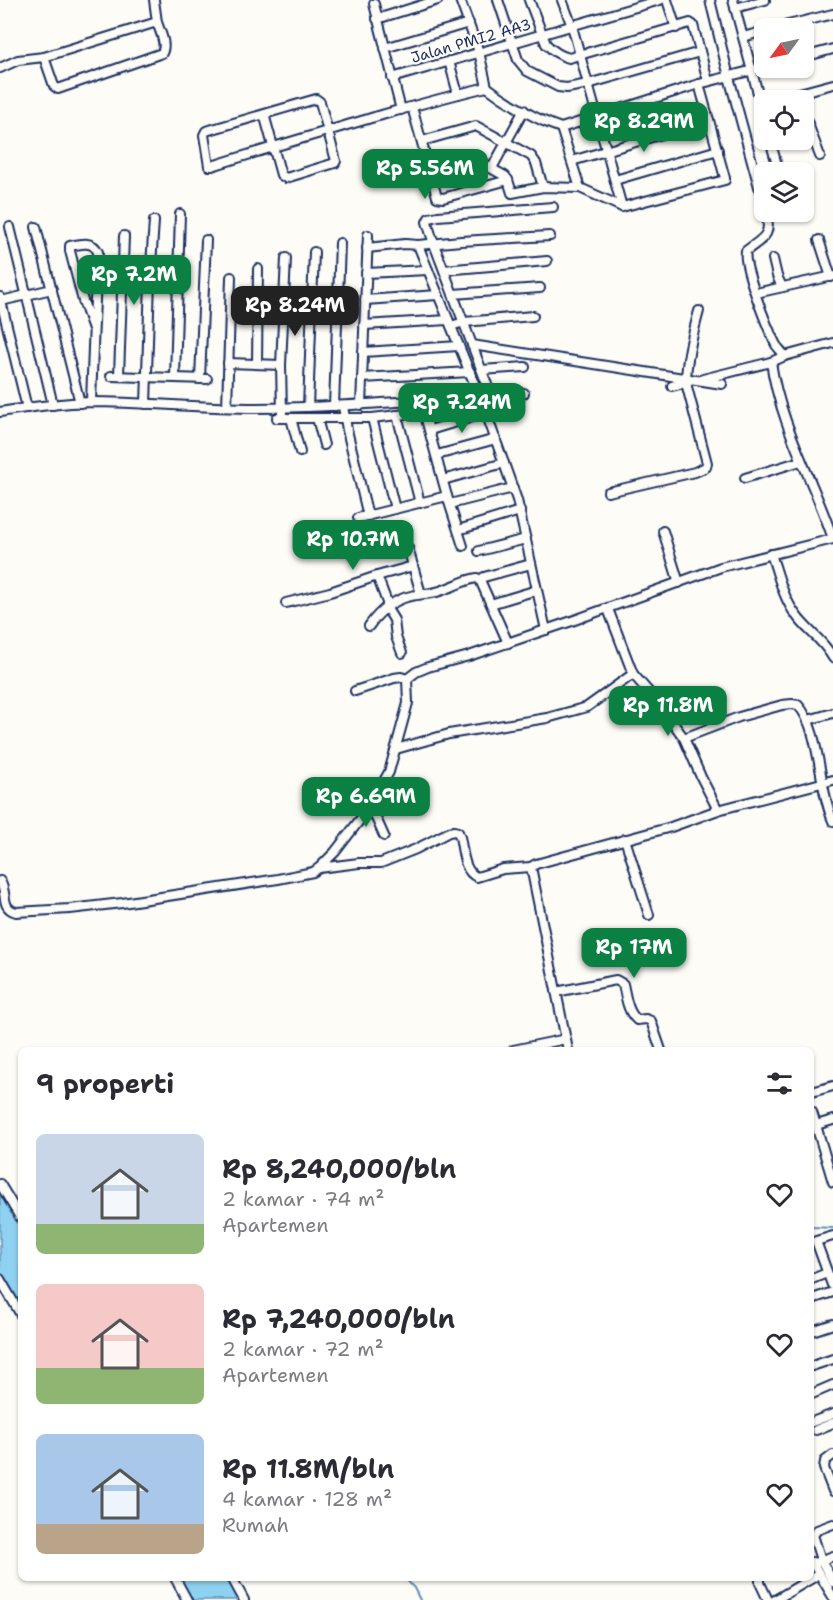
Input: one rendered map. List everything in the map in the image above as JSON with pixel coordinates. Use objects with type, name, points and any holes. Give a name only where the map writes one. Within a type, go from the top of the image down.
[{"type":"street","points":[[44,57],[54,86],[58,89],[162,53],[164,45],[157,22],[154,0]]},
{"type":"street","points":[[377,19],[438,0]]},
{"type":"street","points":[[460,0],[479,52],[487,87],[548,124],[561,129],[708,81],[754,69]]},
{"type":"street","points":[[498,0],[518,60],[526,71],[558,87],[567,88],[588,84],[700,52]]},
{"type":"street","points":[[529,0],[546,44],[569,58],[688,23],[693,25],[708,81]]},
{"type":"street","points":[[562,0],[572,26],[622,207]]},
{"type":"street","name":"Jalan PMI2 AA3","points":[[392,78],[660,0]]},
{"type":"street","points":[[667,0],[676,28]]},
{"type":"street","points":[[710,0],[754,170]]},
{"type":"street","points":[[758,90],[734,4],[765,0]]},
{"type":"street","points":[[374,4],[401,110]]},
{"type":"street","points":[[814,19],[833,14]]},
{"type":"street","points":[[0,68],[18,60],[44,57],[157,22]]},
{"type":"street","points":[[385,48],[468,23]]},
{"type":"street","points":[[743,37],[754,34]]},
{"type":"street","points":[[814,54],[833,49]]},
{"type":"street","points":[[449,61],[458,94]]},
{"type":"street","points":[[430,170],[472,158],[505,176],[512,193],[543,187],[580,188],[622,207],[723,181],[726,178],[699,84]]},
{"type":"street","points":[[814,91],[833,84]]},
{"type":"street","points":[[264,114],[274,146],[281,175],[286,178],[335,164],[336,161],[327,131],[320,102],[316,99],[264,114],[206,131],[204,135],[208,163],[212,166],[274,146],[327,131],[401,110],[458,94],[487,87]]},
{"type":"street","points":[[412,107],[436,195],[440,198],[508,180]]},
{"type":"street","points":[[492,168],[524,110]]},
{"type":"street","points":[[572,160],[710,120]]},
{"type":"street","points":[[422,141],[476,126],[534,159],[543,187]]},
{"type":"street","points":[[561,129],[580,188]]},
{"type":"street","points":[[814,140],[820,156]]},
{"type":"street","points":[[615,180],[718,150]]},
{"type":"street","points":[[492,395],[427,222],[429,218],[438,216],[553,207]]},
{"type":"street","points":[[175,377],[180,214]]},
{"type":"street","points":[[146,404],[154,220]]},
{"type":"street","points":[[769,222],[767,233],[745,254],[761,310],[777,347],[785,356]]},
{"type":"street","points":[[9,227],[53,405]]},
{"type":"street","points":[[36,227],[80,403]]},
{"type":"street","points":[[361,405],[368,235]]},
{"type":"street","points":[[124,236],[115,376],[204,379],[206,240]]},
{"type":"street","points":[[367,248],[550,236]]},
{"type":"street","points":[[756,293],[832,277],[819,240]]},
{"type":"street","points":[[340,243],[338,406],[345,418],[369,516]]},
{"type":"street","points":[[91,402],[98,252],[93,245],[70,246],[83,301],[93,329]]},
{"type":"street","points":[[418,245],[486,412],[513,488],[546,630]]},
{"type":"street","points":[[308,407],[314,252]]},
{"type":"street","points":[[286,258],[281,408],[283,418],[300,452]]},
{"type":"street","points":[[773,259],[782,287]]},
{"type":"street","points":[[444,270],[547,261]]},
{"type":"street","points":[[256,364],[258,269]]},
{"type":"street","points":[[366,273],[428,270]]},
{"type":"street","points":[[227,407],[231,277]]},
{"type":"street","points":[[453,294],[540,288]]},
{"type":"street","points":[[27,408],[0,299],[52,289]]},
{"type":"street","points":[[365,300],[438,295]]},
{"type":"street","points":[[608,492],[695,472],[706,467],[707,463],[686,383],[692,338],[699,311]]},
{"type":"street","points":[[364,326],[450,323],[533,316]]},
{"type":"street","points":[[672,386],[833,344]]},
{"type":"street","points":[[472,345],[722,384]]},
{"type":"street","points":[[363,352],[459,346]]},
{"type":"street","points":[[407,679],[422,669],[469,656],[608,609],[721,567],[833,539],[779,400],[771,362]]},
{"type":"street","points":[[228,363],[281,365]]},
{"type":"street","points":[[482,370],[525,367]]},
{"type":"street","points":[[362,378],[470,372]]},
{"type":"street","points":[[0,411],[91,402],[281,408],[361,405],[524,393]]},
{"type":"street","points":[[430,430],[503,408]]},
{"type":"street","points":[[283,418],[372,418],[424,412],[486,412]]},
{"type":"street","points":[[424,412],[463,546]]},
{"type":"street","points":[[397,415],[420,503]]},
{"type":"street","points":[[317,418],[324,445]]},
{"type":"street","points":[[372,418],[395,509]]},
{"type":"street","points":[[437,455],[496,439]]},
{"type":"street","points":[[745,478],[801,461]]},
{"type":"street","points":[[443,480],[504,463]]},
{"type":"street","points":[[358,518],[420,503],[513,488]]},
{"type":"street","points":[[458,530],[520,511]]},
{"type":"street","points":[[663,531],[680,583]]},
{"type":"street","points":[[479,551],[526,539]]},
{"type":"street","points":[[408,549],[421,594]]},
{"type":"street","points":[[771,554],[789,606],[823,642],[833,658]]},
{"type":"street","points":[[484,577],[531,564]]},
{"type":"street","points":[[286,603],[413,566]]},
{"type":"street","points":[[377,576],[394,620],[396,637],[402,653]]},
{"type":"street","points":[[369,626],[387,606],[404,598],[440,591],[477,578],[480,580],[508,643]]},
{"type":"street","points":[[494,603],[537,590]]},
{"type":"street","points":[[608,609],[633,674],[684,738],[718,810]]},
{"type":"street","points":[[396,749],[449,734],[547,718],[587,707],[633,674]]},
{"type":"street","points":[[355,691],[394,678],[407,679]]},
{"type":"street","points":[[0,881],[4,889],[6,906],[9,910],[16,912],[122,903],[313,872],[335,852],[371,805],[390,772],[408,703],[407,679]]},
{"type":"street","points":[[684,738],[730,719],[792,704],[798,705],[808,720],[833,821]]},
{"type":"street","points":[[808,720],[833,713]]},
{"type":"street","points":[[319,868],[381,863],[454,831],[458,832],[460,837],[468,871],[477,877],[503,869],[531,867],[671,827],[718,810],[833,780]]},
{"type":"street","points":[[371,805],[407,793]]},
{"type":"street","points":[[371,805],[384,836]]},
{"type":"street","points":[[625,839],[649,915]]},
{"type":"street","points":[[531,867],[568,1047]]},
{"type":"street","points":[[556,992],[616,980],[620,982],[623,984],[634,1018],[639,1020],[646,1018],[651,1021],[660,1047]]},
{"type":"street","points":[[526,1047],[566,1038]]},
{"type":"street","points":[[814,1091],[833,1086]]},
{"type":"street","points":[[833,1120],[814,1125],[830,1156],[833,1182]]},
{"type":"street","points":[[0,1184],[18,1214]]},
{"type":"street","points":[[833,1236],[816,1241],[815,1247],[833,1285]]},
{"type":"street","points":[[814,1278],[827,1273]]},
{"type":"street","points":[[0,1279],[18,1310]]},
{"type":"street","points":[[814,1298],[833,1292]]},
{"type":"street","points":[[814,1330],[833,1324]]},
{"type":"street","points":[[814,1365],[833,1359]]},
{"type":"street","points":[[814,1393],[833,1385]]},
{"type":"street","points":[[814,1426],[833,1414]]},
{"type":"street","points":[[814,1426],[833,1423]]},
{"type":"street","points":[[833,1455],[825,1461],[825,1468],[833,1491]]},
{"type":"street","points":[[814,1534],[817,1530],[833,1524]]},
{"type":"street","points":[[814,1538],[821,1560],[833,1582]]},
{"type":"street","points":[[814,1562],[833,1556]]},
{"type":"street","points":[[814,1566],[833,1597]]},
{"type":"street","points":[[177,1581],[187,1600]]},
{"type":"street","points":[[234,1581],[244,1600]]},
{"type":"street","points":[[760,1581],[768,1600]]},
{"type":"street","points":[[775,1600],[809,1581]]},
{"type":"water","points":[[0,1182],[18,1213],[18,1313],[0,1283]]},
{"type":"water","points":[[178,1581],[234,1581],[245,1600],[189,1600]]},
{"type":"waterway","points":[[814,1227],[833,1228]]},
{"type":"waterway","points":[[408,1581],[420,1600]]}]
